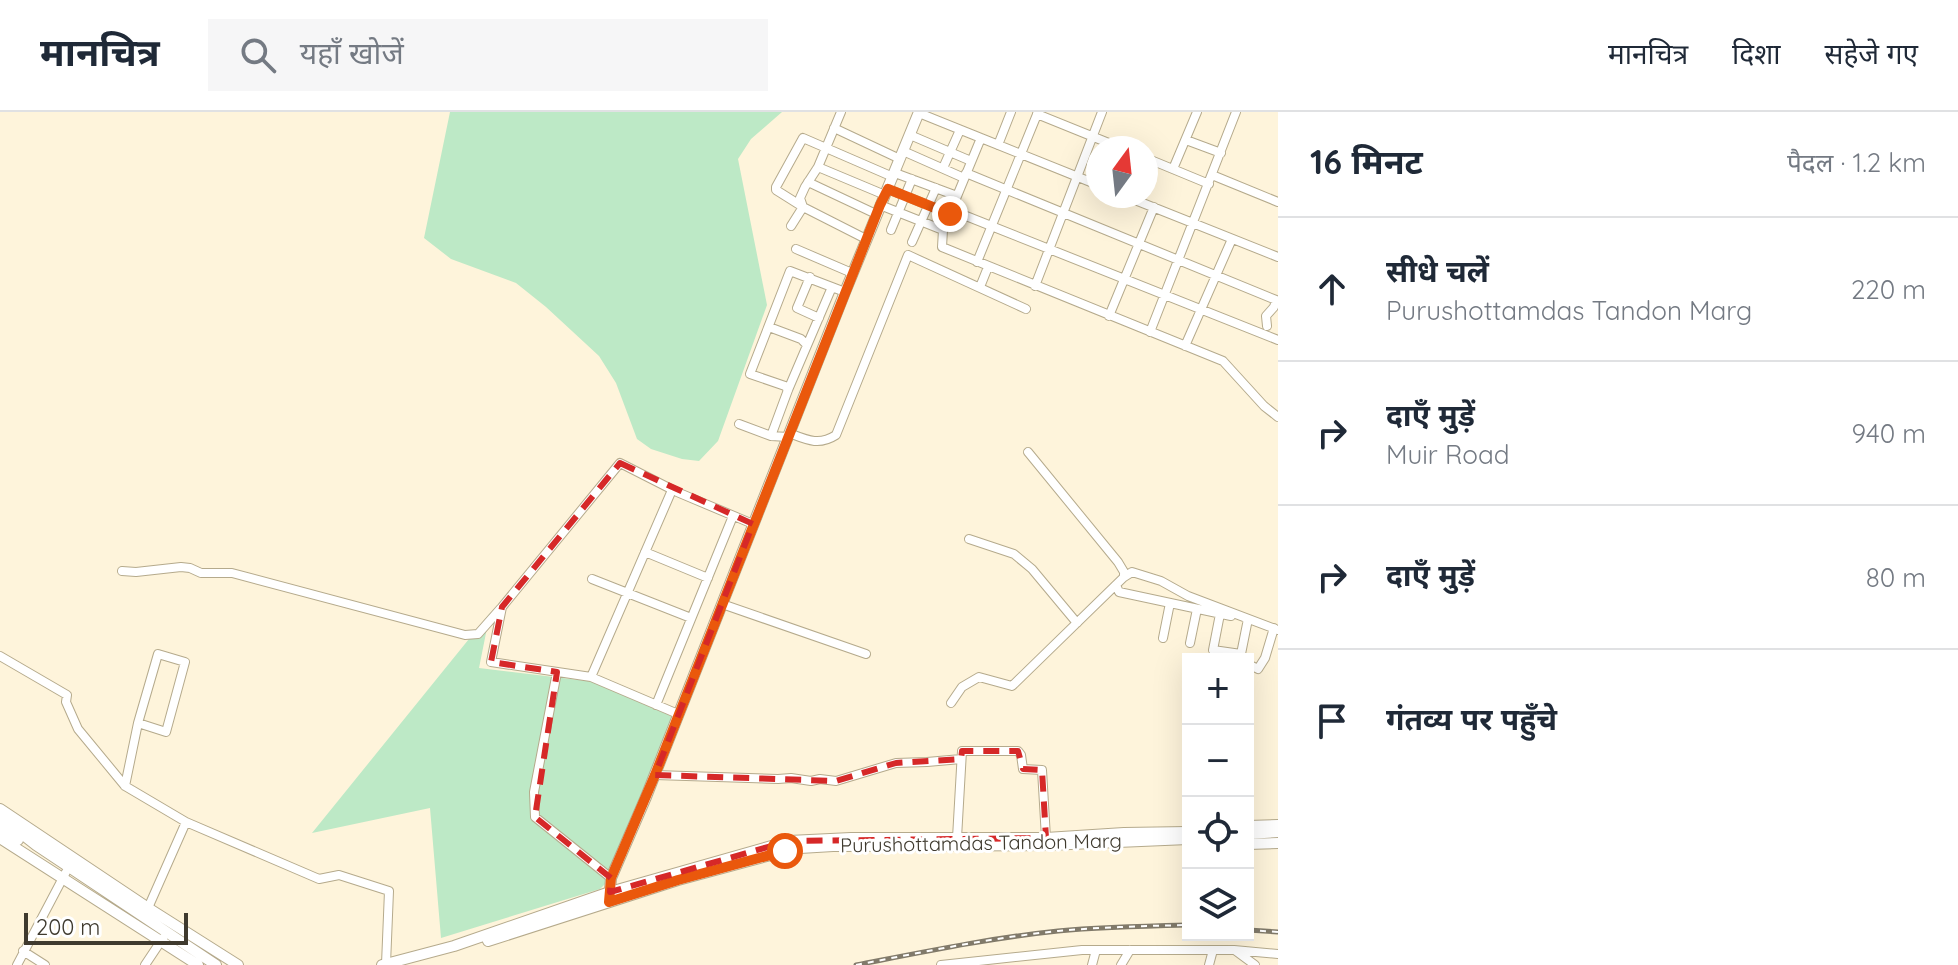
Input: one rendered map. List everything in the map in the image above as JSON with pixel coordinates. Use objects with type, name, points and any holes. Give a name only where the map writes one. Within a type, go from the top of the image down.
[{"type":"main road","points":[[610,897],[611,878],[655,775],[917,113]]},
{"type":"main road","points":[[0,809],[238,965]]},
{"type":"main road","points":[[0,817],[36,845],[216,965]]},
{"type":"main road","points":[[1254,826],[1278,825]]},
{"type":"main road","points":[[0,827],[65,875]]},
{"type":"main road","points":[[384,964],[454,946],[789,841],[839,838],[1046,838],[1182,832]]},
{"type":"main road","points":[[1254,834],[1278,832]]},
{"type":"main road","points":[[0,838],[65,875],[201,965]]},
{"type":"main road","name":"Purushottamdas Tandon Marg","points":[[407,965],[501,937],[610,897],[800,848],[1047,845],[1182,839]]},
{"type":"main road","points":[[1254,842],[1278,841]]},
{"type":"street","points":[[803,207],[800,198],[818,167],[841,112]]},
{"type":"street","points":[[998,145],[1011,112]]},
{"type":"street","points":[[1093,136],[1102,112]]},
{"type":"street","points":[[1173,169],[1197,112]]},
{"type":"street","points":[[1150,332],[1236,112]]},
{"type":"street","points":[[917,113],[1086,180]]},
{"type":"street","points":[[977,262],[1038,113],[1091,136]]},
{"type":"street","points":[[834,128],[902,155],[1007,189],[1276,300],[1266,316],[1267,326]]},
{"type":"street","points":[[943,168],[960,130]]},
{"type":"street","points":[[910,135],[971,161]]},
{"type":"street","points":[[981,138],[943,230],[942,247],[1223,361],[1278,417]]},
{"type":"street","points":[[866,239],[776,190],[801,139],[957,196]]},
{"type":"street","points":[[1186,140],[1221,153]]},
{"type":"street","points":[[1035,286],[1086,156]]},
{"type":"street","points":[[1158,163],[1278,202]]},
{"type":"street","points":[[818,167],[898,212],[943,230]]},
{"type":"street","points":[[891,230],[912,179]]},
{"type":"street","points":[[808,182],[882,201],[905,195],[992,226],[1278,340]]},
{"type":"street","points":[[912,242],[936,188]]},
{"type":"street","points":[[791,226],[803,207]]},
{"type":"street","points":[[1109,316],[1154,208]]},
{"type":"street","points":[[1157,208],[1278,257]]},
{"type":"street","points":[[1185,346],[1232,239]]},
{"type":"street","points":[[796,249],[852,273]]},
{"type":"street","points":[[739,424],[771,436],[789,435],[811,442],[822,442],[836,435],[908,255],[1026,309]]},
{"type":"street","points":[[980,287],[988,267]]},
{"type":"street","points":[[788,390],[780,384],[750,374],[790,271],[845,292]]},
{"type":"street","points":[[810,277],[797,308],[819,318]]},
{"type":"street","points":[[771,436],[832,287]]},
{"type":"street","points":[[769,327],[801,339],[807,345]]},
{"type":"street","points":[[1028,452],[1118,562],[1124,577]]},
{"type":"street","points":[[122,571],[181,567],[201,573],[232,573],[465,635],[478,634],[620,463],[672,490],[753,524]]},
{"type":"street","points":[[591,677],[672,490]]},
{"type":"street","points":[[656,705],[733,516]]},
{"type":"street","points":[[969,539],[1014,554],[1032,569],[1077,623]]},
{"type":"street","points":[[645,552],[708,578]]},
{"type":"street","points":[[951,703],[962,687],[979,677],[1012,686],[1132,572],[1276,629],[1265,658],[1258,669],[1254,667]]},
{"type":"street","points":[[592,579],[691,618]]},
{"type":"street","points":[[1116,585],[1119,592],[1248,619]]},
{"type":"street","points":[[1163,638],[1170,603]]},
{"type":"street","points":[[722,604],[866,654]]},
{"type":"street","points":[[502,607],[491,662],[591,677],[678,714]]},
{"type":"street","points":[[1190,643],[1197,609]]},
{"type":"street","points":[[1220,614],[1213,650],[1225,653]]},
{"type":"street","points":[[1243,653],[1248,619]]},
{"type":"street","points":[[125,786],[138,723],[158,654],[185,662],[166,732],[138,723]]},
{"type":"street","points":[[0,656],[67,695],[66,702],[78,729],[125,786],[186,822],[319,879],[339,875],[389,891],[384,964]]},
{"type":"street","points":[[557,672],[534,792],[535,817],[611,878]]},
{"type":"street","points":[[957,838],[962,751],[1018,751],[1023,769],[1042,770],[1046,838]]},
{"type":"street","points":[[655,775],[836,781],[896,763],[961,759]]},
{"type":"street","points":[[148,908],[186,822]]},
{"type":"street","points":[[17,965],[65,875]]},
{"type":"street","points":[[145,965],[162,938]]},
{"type":"street","points":[[1092,965],[1096,950]]},
{"type":"street","points":[[941,965],[1096,950],[1234,950],[1278,954]]},
{"type":"street","points":[[1121,965],[1130,950]]},
{"type":"street","points":[[1209,965],[1213,950]]},
{"type":"street","points":[[1234,950],[1255,965]]},
{"type":"street","points":[[23,951],[45,965]]},
{"type":"street","points":[[1040,965],[1044,954]]},
{"type":"highlighted area","points":[[620,463],[753,524],[655,775],[836,781],[896,763],[961,759],[962,751],[1018,751],[1023,769],[1042,770],[1046,838],[789,841],[610,892],[611,878],[535,817],[557,672],[491,662],[502,607]]},
{"type":"green space","points":[[450,112],[782,112],[751,139],[738,159],[767,305],[718,441],[699,461],[651,449],[637,439],[616,383],[599,356],[546,307],[516,283],[451,259],[424,238]]},
{"type":"green space","points":[[490,613],[479,668],[596,682],[673,717],[611,878],[600,889],[441,938],[430,808],[312,833]]},
{"type":"railway","points":[[856,965],[1033,934],[1182,925]]},
{"type":"railway","points":[[1254,930],[1278,932]]},
{"type":"route","points":[[785,851],[609,902],[611,878],[655,775],[880,205],[888,189],[950,214]]}]
